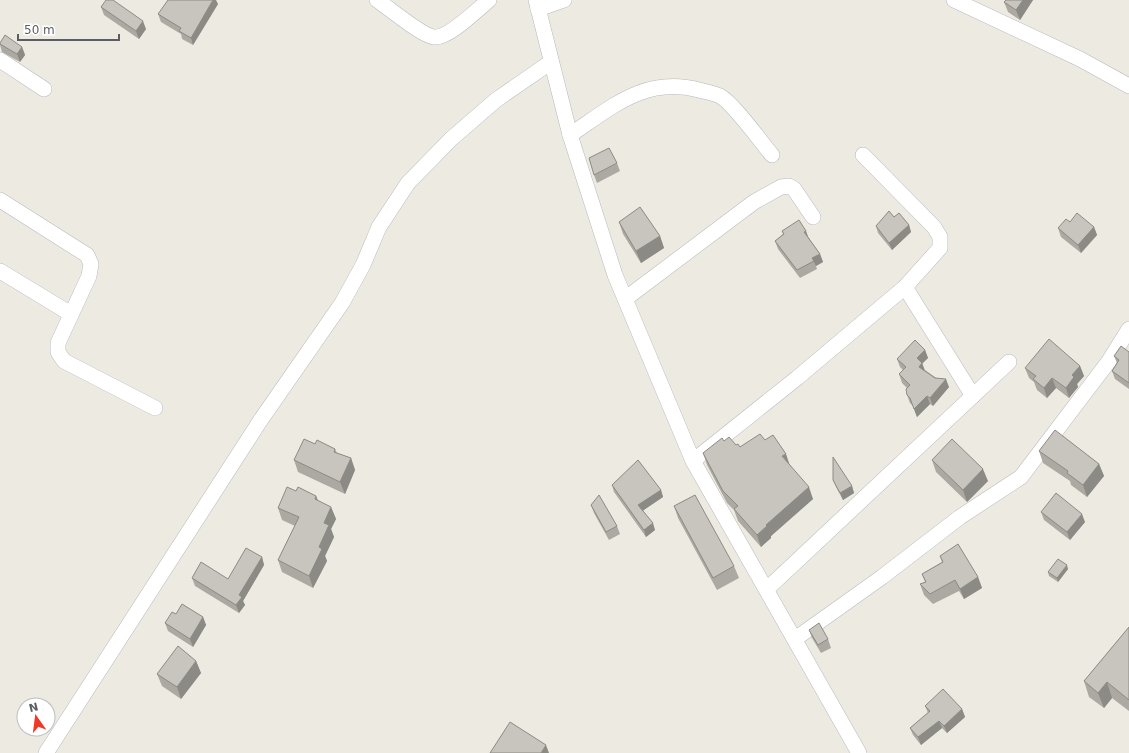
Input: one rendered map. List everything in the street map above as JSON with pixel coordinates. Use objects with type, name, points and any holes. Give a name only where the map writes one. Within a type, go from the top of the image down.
[{"type":"street","points":[[377,0],[424,33],[434,38],[447,34],[489,0]]},
{"type":"street","points":[[564,0],[537,4],[570,135],[615,275],[693,460],[859,753]]},
{"type":"street","points":[[954,0],[1080,59],[1129,86]]},
{"type":"street","points":[[0,60],[44,89]]},
{"type":"street","points":[[46,753],[260,421],[342,303],[363,265],[378,227],[408,183],[451,139],[496,100],[551,62]]},
{"type":"street","points":[[570,135],[620,103],[645,90],[664,86],[689,88],[720,96],[734,109],[772,155]]},
{"type":"street","points":[[693,460],[797,378],[905,287],[940,248],[940,237],[934,227],[863,155]]},
{"type":"street","points":[[625,299],[754,202],[781,187],[789,186],[794,189],[813,217]]},
{"type":"street","points":[[0,200],[87,255],[90,264],[89,276],[58,343],[58,352],[64,361],[156,408]]},
{"type":"street","points":[[0,271],[71,314]]},
{"type":"street","points":[[905,287],[973,396]]},
{"type":"street","points":[[795,639],[882,577],[960,517],[1021,477],[1109,361],[1129,329]]},
{"type":"street","points":[[767,589],[1009,362]]},
{"type":"building","points":[[106,0],[113,0],[143,21],[136,31],[101,7]]},
{"type":"building","points":[[168,0],[213,0],[191,38],[179,31],[181,28],[158,14]]},
{"type":"building","points":[[1006,0],[1023,0],[1016,10],[1004,2]]},
{"type":"building","points":[[5,35],[22,47],[17,54],[0,44]]},
{"type":"building","points":[[609,148],[617,163],[594,175],[589,158]]},
{"type":"building","points":[[640,207],[660,236],[636,251],[619,222]]},
{"type":"building","points":[[889,211],[894,217],[899,213],[909,225],[889,243],[876,226]]},
{"type":"building","points":[[1077,213],[1094,227],[1078,245],[1058,228],[1066,219],[1070,222]]},
{"type":"building","points":[[799,220],[806,231],[804,232],[820,254],[812,258],[814,261],[797,270],[775,241],[784,234],[782,231]]},
{"type":"building","points":[[1049,339],[1080,366],[1072,375],[1074,377],[1066,388],[1052,378],[1044,388],[1033,379],[1036,376],[1025,368]]},
{"type":"building","points":[[915,340],[925,350],[917,358],[922,363],[919,367],[935,378],[946,379],[930,398],[927,396],[914,409],[910,398],[907,395],[906,389],[910,385],[899,374],[906,367],[897,359]]},
{"type":"building","points":[[1121,346],[1129,352],[1129,383],[1112,371],[1119,360],[1114,356]]},
{"type":"building","points":[[1055,430],[1099,464],[1083,485],[1067,473],[1068,471],[1039,451]]},
{"type":"building","points":[[760,434],[765,440],[773,435],[786,454],[782,456],[809,487],[766,525],[767,526],[757,535],[734,509],[738,506],[723,491],[703,453],[722,438],[724,441],[729,437],[736,445],[738,444],[740,447]]},
{"type":"building","points":[[304,439],[315,444],[317,440],[335,449],[334,452],[351,458],[340,482],[294,460]]},
{"type":"building","points":[[952,439],[983,469],[963,490],[932,460]]},
{"type":"building","points":[[833,457],[852,486],[840,493],[833,480]]},
{"type":"building","points":[[638,460],[661,490],[638,505],[653,523],[644,530],[612,485]]},
{"type":"building","points":[[287,487],[296,491],[298,487],[316,496],[315,499],[331,507],[324,523],[329,525],[319,547],[322,549],[309,576],[278,560],[299,517],[278,508]]},
{"type":"building","points":[[1056,493],[1082,514],[1067,532],[1041,512]]},
{"type":"building","points":[[599,495],[617,526],[606,532],[591,505]]},
{"type":"building","points":[[695,495],[734,566],[713,578],[674,506]]},
{"type":"building","points":[[958,544],[978,577],[960,589],[955,580],[930,594],[920,584],[926,582],[922,574],[943,562],[940,556]]},
{"type":"building","points":[[246,548],[262,557],[239,595],[242,597],[236,605],[192,578],[201,562],[228,579]]},
{"type":"building","points":[[1058,559],[1067,565],[1057,578],[1048,572]]},
{"type":"building","points":[[182,604],[203,617],[190,639],[165,623],[172,612],[176,614]]},
{"type":"building","points":[[819,623],[828,639],[818,645],[809,630]]},
{"type":"building","points":[[1129,627],[1129,700],[1107,682],[1098,693],[1084,681]]},
{"type":"building","points":[[178,646],[196,661],[177,687],[157,674]]},
{"type":"building","points":[[943,689],[962,709],[944,726],[939,721],[918,737],[910,728],[930,711],[925,706]]},
{"type":"building","points":[[510,722],[546,745],[541,753],[490,753]]}]
